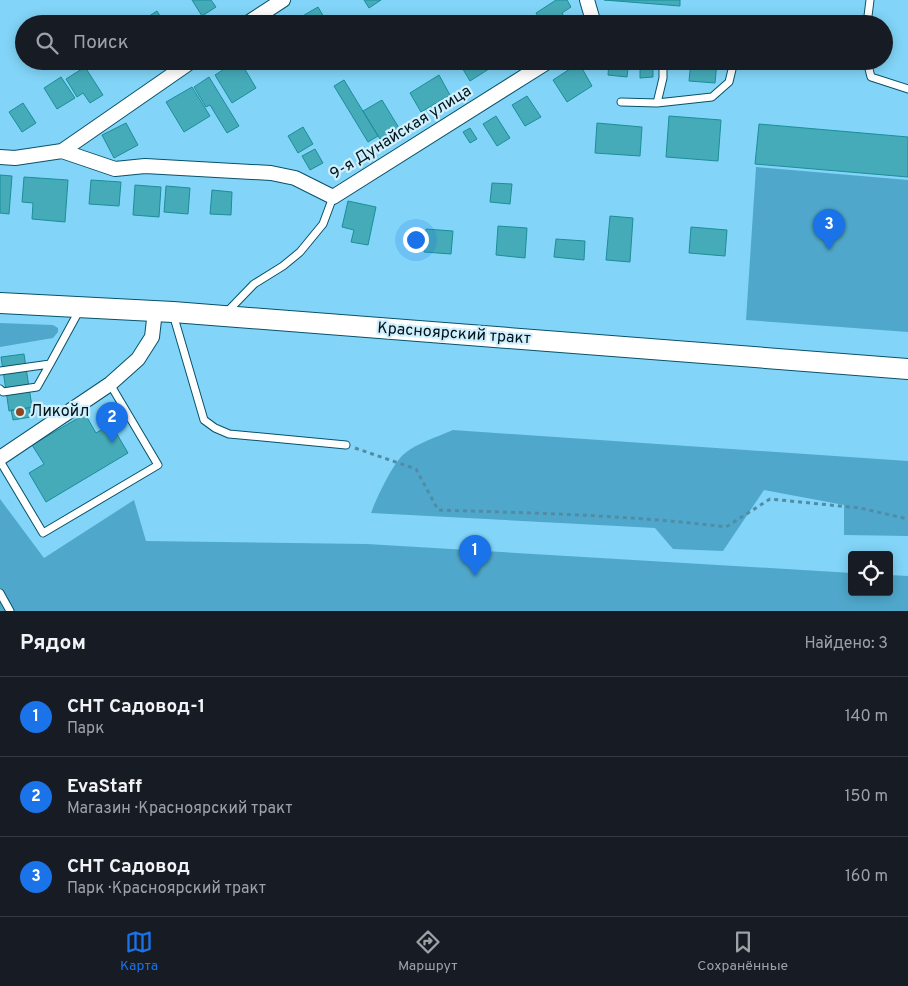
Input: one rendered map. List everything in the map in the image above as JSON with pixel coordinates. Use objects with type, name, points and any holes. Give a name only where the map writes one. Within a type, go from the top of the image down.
[{"type":"main road","name":"Красноярский тракт","points":[[0,303],[164,312],[908,369]]},
{"type":"street","points":[[260,15],[283,0]]},
{"type":"street","points":[[587,0],[591,15]]},
{"type":"street","points":[[62,151],[179,70]]},
{"type":"street","name":"9-я Дунайская улица","points":[[0,157],[15,158],[62,151],[114,168],[145,166],[279,175],[295,178],[333,197],[535,70]]},
{"type":"street","points":[[0,458],[110,384],[138,359],[152,337],[164,312]]},
{"type":"lane","points":[[868,15],[870,0]]},
{"type":"lane","points":[[657,103],[663,70]]},
{"type":"lane","points":[[621,102],[657,103],[712,97],[729,82],[732,70]]},
{"type":"lane","points":[[869,70],[871,77],[908,89]]},
{"type":"lane","points":[[223,317],[254,284],[283,266],[300,252],[323,224],[333,197]]},
{"type":"lane","points":[[0,388],[3,392],[37,387],[81,306]]},
{"type":"lane","points":[[164,312],[204,420],[228,434],[346,445]]},
{"type":"lane","points":[[0,371],[50,364]]},
{"type":"lane","points":[[0,461],[43,533],[158,465],[110,384]]},
{"type":"lane","points":[[0,594],[10,611]]},
{"type":"path","points":[[346,445],[416,469],[438,510],[628,517],[726,527],[770,499],[860,508],[908,519]]},
{"type":"shaded area","points":[[756,167],[908,180],[908,332],[746,320]]},
{"type":"shaded area","points":[[0,323],[53,325],[58,328],[58,332],[53,338],[0,347]]},
{"type":"shaded area","points":[[453,430],[908,461],[908,536],[844,535],[844,505],[764,490],[723,551],[673,549],[655,528],[371,513],[390,473],[404,454],[421,443]]},
{"type":"shaded area","points":[[0,499],[44,558],[134,500],[146,541],[367,544],[848,573],[848,596],[893,596],[893,575],[908,576],[908,611],[0,611]]},
{"type":"building","points":[[192,0],[211,0],[216,7],[201,15]]},
{"type":"building","points":[[364,0],[381,0],[369,8]]},
{"type":"building","points":[[556,0],[567,0],[571,7],[562,13],[563,15],[537,15],[536,13]]},
{"type":"building","points":[[604,0],[680,0],[680,6]]},
{"type":"building","points":[[318,7],[323,15],[304,15]]},
{"type":"building","points":[[157,11],[159,15],[151,15]]},
{"type":"building","points":[[80,70],[87,70],[103,95],[90,103],[83,93],[77,97],[66,79]]},
{"type":"building","points":[[223,70],[245,70],[256,88],[232,103],[215,75]]},
{"type":"building","points":[[463,70],[487,70],[470,81]]},
{"type":"building","points":[[568,70],[583,70],[592,86],[567,102],[553,80]]},
{"type":"building","points":[[608,70],[628,70],[627,77],[608,75]]},
{"type":"building","points":[[640,70],[653,70],[653,77],[640,78]]},
{"type":"building","points":[[690,70],[716,70],[715,83],[689,81]]},
{"type":"building","points":[[439,75],[450,95],[421,112],[410,93]]},
{"type":"building","points":[[61,77],[75,98],[57,109],[44,88]]},
{"type":"building","points":[[209,77],[239,126],[227,133],[210,105],[206,107],[194,87]]},
{"type":"building","points":[[344,80],[378,136],[368,142],[334,86]]},
{"type":"building","points":[[192,87],[210,116],[184,132],[166,102]]},
{"type":"building","points":[[527,96],[541,117],[525,126],[512,105]]},
{"type":"building","points":[[382,100],[399,128],[380,139],[363,111]]},
{"type":"building","points":[[23,103],[36,123],[22,132],[9,112]]},
{"type":"building","points":[[496,116],[510,138],[497,146],[483,124]]},
{"type":"building","points":[[669,116],[721,120],[718,161],[666,157]]},
{"type":"building","points":[[126,123],[138,145],[114,158],[102,135]]},
{"type":"building","points":[[597,123],[642,127],[640,156],[595,153]]},
{"type":"building","points":[[759,124],[908,137],[908,177],[755,164]]},
{"type":"building","points":[[303,127],[313,144],[298,153],[288,136]]},
{"type":"building","points":[[470,128],[477,139],[470,143],[463,132]]},
{"type":"building","points":[[315,149],[323,163],[310,170],[302,156]]},
{"type":"building","points":[[0,175],[12,176],[9,214],[0,213]]},
{"type":"building","points":[[24,177],[68,180],[65,222],[32,219],[33,203],[22,202]]},
{"type":"building","points":[[91,180],[121,182],[119,206],[89,204]]},
{"type":"building","points":[[492,183],[512,184],[510,204],[490,202]]},
{"type":"building","points":[[135,185],[161,187],[159,217],[133,215]]},
{"type":"building","points":[[166,186],[190,188],[188,214],[164,212]]},
{"type":"building","points":[[212,190],[232,192],[231,215],[210,214]]},
{"type":"building","points":[[348,201],[376,207],[368,245],[351,242],[354,230],[342,227]]},
{"type":"building","points":[[610,216],[633,218],[630,262],[606,260]]},
{"type":"building","points":[[498,226],[527,228],[525,258],[496,255]]},
{"type":"building","points":[[691,227],[727,230],[725,256],[689,253]]},
{"type":"building","points":[[426,229],[453,231],[451,254],[424,252]]},
{"type":"building","points":[[556,239],[585,241],[584,260],[554,257]]},
{"type":"building","points":[[24,354],[32,407],[9,411],[1,357]]},
{"type":"building","points":[[29,408],[31,417],[13,420],[11,410]]},
{"type":"building","points":[[85,414],[96,433],[111,424],[128,453],[46,502],[29,473],[44,464],[32,445]]},
{"type":"place","name":"СНТ Садовод","points":[[829,250]]},
{"type":"place","name":"Ликойл","points":[[20,412]]},
{"type":"place","name":"EvaStaff","points":[[112,443]]},
{"type":"place","name":"СНТ Садовод-1","points":[[475,576]]}]
